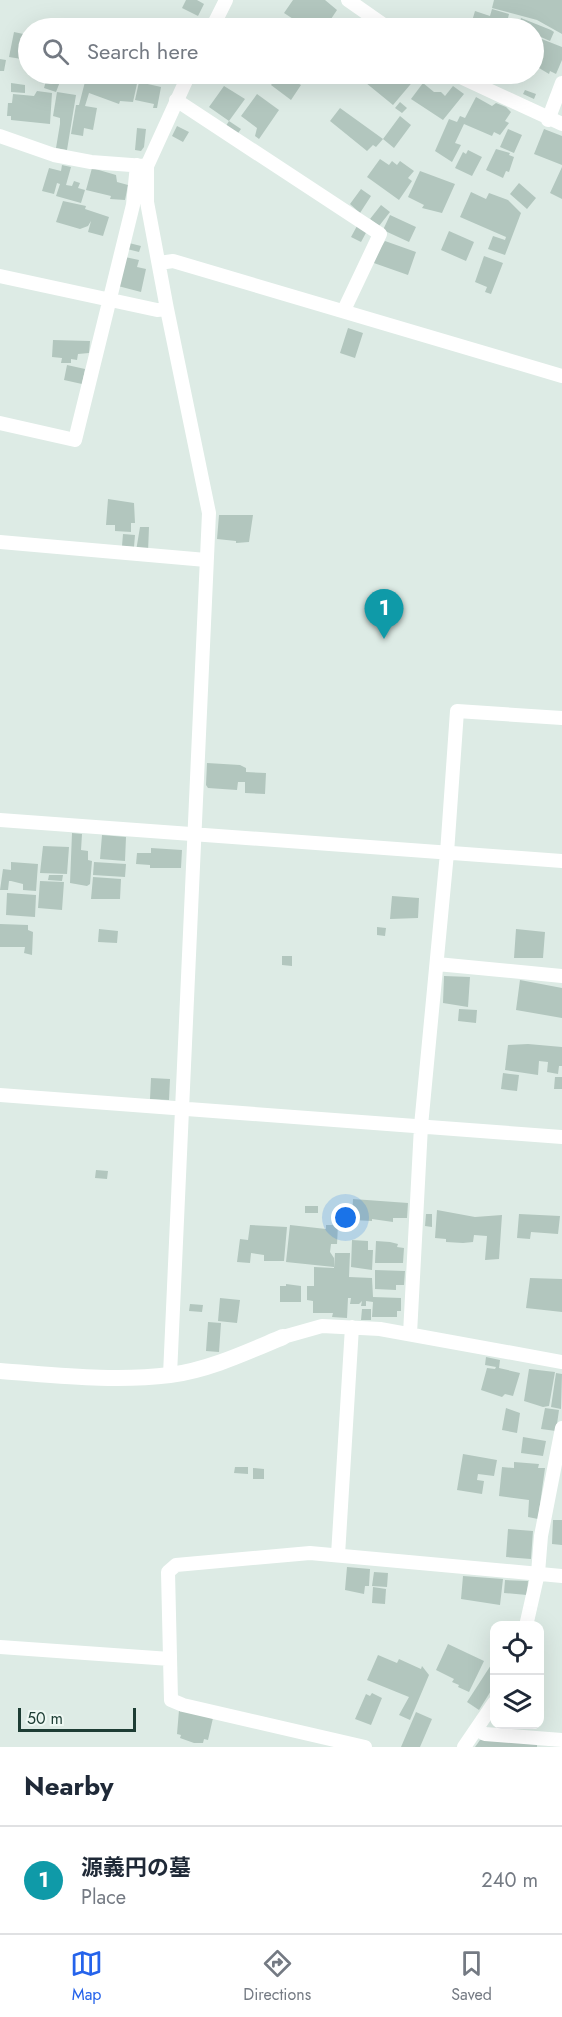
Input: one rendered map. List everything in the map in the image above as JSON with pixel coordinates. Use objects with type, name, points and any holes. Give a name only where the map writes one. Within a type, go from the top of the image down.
[{"type":"street","points":[[217,18],[226,0]]},
{"type":"street","points":[[348,0],[374,18]]},
{"type":"street","points":[[548,120],[562,83]]},
{"type":"street","points":[[0,423],[75,440],[142,165],[184,84]]},
{"type":"street","points":[[474,84],[548,120],[562,124]]},
{"type":"street","points":[[176,100],[380,234],[344,310]]},
{"type":"street","points":[[0,136],[63,157],[91,162],[142,165]]},
{"type":"street","points":[[142,165],[167,309],[207,497],[170,1375]]},
{"type":"street","points":[[159,263],[173,261],[562,376]]},
{"type":"street","points":[[0,276],[157,310],[167,309]]},
{"type":"street","points":[[0,542],[206,560]]},
{"type":"street","points":[[410,1334],[421,1126],[447,853],[457,711],[562,718]]},
{"type":"street","points":[[0,820],[562,861]]},
{"type":"street","points":[[436,964],[562,976]]},
{"type":"street","points":[[0,1095],[562,1137]]},
{"type":"street","points":[[0,1371],[83,1377],[170,1375],[212,1365],[283,1337],[322,1326],[410,1334],[562,1362]]},
{"type":"street","points":[[338,1555],[352,1327]]},
{"type":"street","points":[[527,1621],[538,1573],[541,1536],[562,1428]]},
{"type":"street","points":[[365,1747],[171,1700],[168,1572],[176,1565],[310,1553],[562,1576]]},
{"type":"street","points":[[0,1647],[170,1659]]},
{"type":"street","points":[[464,1747],[490,1711]]},
{"type":"street","points":[[478,1730],[485,1734],[562,1740]]},
{"type":"building","points":[[186,0],[197,0],[204,4],[198,16],[182,8]]},
{"type":"building","points":[[293,0],[325,0],[337,10],[332,18],[292,18],[284,13]]},
{"type":"building","points":[[494,0],[562,0],[562,34],[544,24],[544,18],[530,18],[492,8]]},
{"type":"building","points":[[492,9],[509,14],[508,18],[473,18],[475,11],[490,16]]},
{"type":"building","points":[[544,27],[554,32],[550,41],[544,38]]},
{"type":"building","points":[[14,32],[18,33],[18,58],[9,57]]},
{"type":"building","points":[[544,40],[562,47],[562,60],[556,74],[550,71],[549,74],[544,71]]},
{"type":"building","points":[[0,59],[6,60],[4,71],[0,71]]},
{"type":"building","points":[[11,83],[25,85],[25,93],[11,92]]},
{"type":"building","points":[[45,84],[59,84],[56,92],[44,88]]},
{"type":"building","points":[[84,84],[137,84],[133,102],[120,101],[119,104],[89,93],[85,106],[97,108],[93,130],[84,128],[83,136],[71,134],[76,105],[79,105]]},
{"type":"building","points":[[139,84],[161,87],[157,108],[153,108],[154,104],[135,100]]},
{"type":"building","points":[[299,84],[301,85],[291,100],[271,85]]},
{"type":"building","points":[[367,84],[411,84],[393,105]]},
{"type":"building","points":[[422,84],[445,96],[453,86],[464,94],[443,120],[411,99]]},
{"type":"building","points":[[224,86],[245,99],[229,121],[209,107]]},
{"type":"building","points":[[525,90],[536,94],[534,99],[523,94]]},
{"type":"building","points":[[37,91],[52,93],[50,124],[11,120],[11,116],[7,116],[8,103],[12,103],[13,94],[34,96]]},
{"type":"building","points":[[57,92],[76,95],[67,150],[56,148],[60,118],[53,116]]},
{"type":"building","points":[[257,94],[279,110],[259,139],[255,136],[257,128],[241,116]]},
{"type":"building","points":[[476,97],[492,106],[496,103],[506,107],[511,112],[505,121],[509,123],[500,135],[494,132],[492,136],[464,124],[455,143],[461,145],[452,162],[435,151],[449,119],[457,122],[460,116],[465,118]]},
{"type":"building","points":[[400,102],[407,108],[402,113],[395,108]]},
{"type":"building","points":[[340,108],[383,139],[376,147],[373,145],[367,151],[330,121]]},
{"type":"building","points":[[400,116],[411,125],[394,148],[383,139]]},
{"type":"building","points":[[229,121],[241,129],[236,136],[224,129]]},
{"type":"building","points":[[177,126],[189,132],[183,142],[172,136]]},
{"type":"building","points":[[137,128],[146,129],[144,147],[141,151],[135,150]]},
{"type":"building","points":[[508,129],[522,135],[514,153],[500,147]]},
{"type":"building","points":[[544,129],[562,136],[562,165],[534,154]]},
{"type":"building","points":[[496,149],[510,153],[509,155],[514,157],[509,172],[506,171],[503,178],[486,170]]},
{"type":"building","points":[[468,150],[482,157],[472,176],[455,168],[463,152],[466,154]]},
{"type":"building","points":[[380,159],[389,165],[392,161],[397,165],[400,161],[414,171],[408,178],[412,181],[399,200],[367,177]]},
{"type":"building","points":[[62,165],[71,167],[66,185],[72,186],[74,181],[80,183],[78,188],[85,190],[81,203],[56,196],[60,184],[57,183],[54,194],[42,191],[49,168],[61,171]]},
{"type":"building","points":[[562,167],[562,199],[550,193]]},
{"type":"building","points":[[92,168],[116,175],[117,182],[128,185],[125,200],[110,199],[111,196],[86,190]]},
{"type":"building","points":[[420,171],[455,184],[442,213],[422,208],[424,205],[408,197]]},
{"type":"building","points":[[519,183],[536,198],[527,209],[510,194]]},
{"type":"building","points":[[361,189],[371,196],[360,213],[350,204]]},
{"type":"building","points":[[471,192],[486,199],[489,193],[508,200],[521,213],[505,255],[488,249],[493,236],[505,240],[506,237],[460,217]]},
{"type":"building","points":[[63,201],[86,206],[85,209],[109,217],[103,236],[88,232],[91,221],[88,226],[80,229],[56,222]]},
{"type":"building","points":[[381,205],[390,212],[379,226],[370,219]]},
{"type":"building","points":[[390,215],[416,227],[409,242],[383,230]]},
{"type":"building","points":[[357,226],[367,231],[361,242],[351,237]]},
{"type":"building","points":[[449,231],[474,242],[466,261],[441,250]]},
{"type":"building","points":[[385,241],[416,252],[408,275],[371,262]]},
{"type":"building","points":[[129,243],[141,246],[139,252],[127,249]]},
{"type":"building","points":[[484,256],[503,263],[491,294],[485,292],[487,287],[475,282]]},
{"type":"building","points":[[125,257],[139,260],[137,267],[146,269],[141,292],[118,286]]},
{"type":"building","points":[[348,328],[363,333],[355,358],[340,353]]},
{"type":"building","points":[[53,340],[90,341],[89,353],[78,354],[77,360],[71,359],[71,363],[61,363],[62,358],[52,357]]},
{"type":"building","points":[[67,365],[85,369],[82,384],[64,380]]},
{"type":"building","points":[[108,499],[134,503],[135,523],[131,523],[131,532],[115,531],[115,525],[106,525]]},
{"type":"building","points":[[219,515],[253,515],[249,542],[236,543],[236,541],[217,539]]},
{"type":"building","points":[[140,527],[149,527],[148,552],[136,551]]},
{"type":"building","points":[[123,534],[135,535],[134,547],[122,546]]},
{"type":"building","points":[[207,763],[240,765],[246,768],[246,772],[266,773],[265,794],[245,793],[245,782],[238,782],[237,790],[208,788],[206,785]]},
{"type":"building","points":[[72,833],[82,834],[81,850],[88,851],[88,860],[92,861],[90,884],[87,886],[70,883]]},
{"type":"building","points":[[102,835],[126,837],[125,861],[100,859]]},
{"type":"building","points":[[43,846],[69,847],[67,874],[40,873]]},
{"type":"building","points":[[151,848],[182,850],[181,868],[150,868],[150,865],[136,864],[137,853],[151,853]]},
{"type":"building","points":[[11,862],[38,864],[36,891],[23,890],[23,884],[11,881],[9,881],[8,890],[0,890],[3,869],[11,870]]},
{"type":"building","points":[[94,862],[126,864],[125,877],[93,875]]},
{"type":"building","points":[[49,875],[63,875],[62,881],[48,880]]},
{"type":"building","points":[[93,877],[121,879],[120,899],[91,899]]},
{"type":"building","points":[[40,881],[64,882],[62,910],[38,908]]},
{"type":"building","points":[[7,893],[36,895],[35,917],[6,915]]},
{"type":"building","points":[[392,896],[419,898],[418,918],[390,919]]},
{"type":"building","points":[[0,924],[28,925],[28,930],[33,932],[32,955],[24,953],[25,947],[0,947]]},
{"type":"building","points":[[377,927],[386,928],[385,936],[377,935]]},
{"type":"building","points":[[99,929],[118,931],[117,943],[98,942]]},
{"type":"building","points":[[516,929],[545,932],[543,958],[514,958]]},
{"type":"building","points":[[282,956],[292,956],[292,966],[282,965]]},
{"type":"building","points":[[444,976],[470,977],[468,1007],[443,1003]]},
{"type":"building","points":[[520,980],[562,988],[562,1018],[516,1010]]},
{"type":"building","points":[[459,1009],[477,1010],[476,1023],[458,1021]]},
{"type":"building","points":[[508,1045],[562,1047],[562,1066],[559,1066],[558,1074],[547,1072],[548,1062],[539,1061],[538,1075],[505,1070]]},
{"type":"building","points":[[503,1073],[519,1075],[517,1091],[501,1089]]},
{"type":"building","points":[[555,1077],[562,1077],[562,1089],[554,1089]]},
{"type":"building","points":[[151,1078],[170,1079],[169,1100],[150,1099]]},
{"type":"building","points":[[96,1170],[108,1171],[107,1179],[95,1178]]},
{"type":"building","points":[[353,1199],[408,1203],[407,1218],[393,1218],[393,1222],[372,1219],[372,1221],[352,1220]]},
{"type":"building","points":[[305,1206],[318,1206],[318,1213],[305,1213]]},
{"type":"building","points":[[437,1210],[475,1217],[502,1215],[499,1259],[485,1260],[487,1236],[474,1235],[473,1242],[463,1243],[446,1242],[446,1239],[435,1238]]},
{"type":"building","points":[[426,1214],[432,1214],[432,1227],[425,1226]]},
{"type":"building","points":[[519,1214],[560,1216],[558,1234],[531,1232],[530,1239],[517,1238]]},
{"type":"building","points":[[250,1225],[287,1227],[284,1261],[264,1261],[264,1255],[251,1253],[250,1263],[237,1262],[240,1239],[248,1240]]},
{"type":"building","points":[[290,1225],[326,1229],[326,1225],[338,1225],[337,1244],[331,1244],[330,1252],[334,1258],[334,1267],[286,1262]]},
{"type":"building","points":[[352,1240],[368,1241],[368,1250],[373,1250],[372,1270],[351,1267]]},
{"type":"building","points":[[376,1241],[398,1244],[397,1247],[404,1248],[403,1263],[375,1263]]},
{"type":"building","points":[[335,1253],[350,1253],[349,1277],[372,1278],[373,1297],[401,1298],[401,1311],[397,1311],[397,1317],[372,1317],[373,1302],[366,1301],[366,1306],[361,1306],[362,1301],[359,1304],[350,1304],[351,1298],[348,1298],[347,1318],[332,1317],[333,1313],[313,1313],[313,1301],[307,1300],[307,1286],[314,1286],[314,1267],[334,1268]]},
{"type":"building","points":[[375,1270],[405,1271],[404,1285],[396,1285],[396,1290],[375,1289]]},
{"type":"building","points":[[530,1278],[562,1279],[562,1312],[526,1308]]},
{"type":"building","points":[[286,1284],[301,1286],[301,1302],[280,1302],[280,1286],[286,1286]]},
{"type":"building","points":[[220,1298],[240,1300],[237,1323],[218,1321]]},
{"type":"building","points":[[190,1304],[203,1305],[202,1312],[189,1311]]},
{"type":"building","points":[[362,1309],[371,1309],[371,1320],[361,1320]]},
{"type":"building","points":[[208,1322],[221,1323],[219,1352],[206,1351]]},
{"type":"building","points":[[486,1357],[500,1360],[499,1368],[520,1373],[513,1396],[505,1394],[502,1397],[481,1390],[487,1368],[495,1369],[496,1367],[485,1365]]},
{"type":"building","points":[[529,1369],[555,1372],[549,1406],[543,1407],[524,1401]]},
{"type":"building","points":[[556,1373],[562,1374],[561,1409],[551,1407]]},
{"type":"building","points":[[506,1408],[520,1413],[517,1433],[502,1430]]},
{"type":"building","points":[[545,1408],[559,1410],[556,1431],[541,1429]]},
{"type":"building","points":[[523,1437],[546,1441],[543,1456],[521,1453]]},
{"type":"building","points":[[463,1454],[497,1460],[494,1476],[478,1474],[477,1480],[484,1481],[482,1494],[457,1490]]},
{"type":"building","points":[[514,1462],[539,1464],[538,1468],[545,1468],[538,1519],[528,1517],[529,1500],[499,1496],[502,1467],[514,1468]]},
{"type":"building","points":[[235,1467],[248,1467],[248,1474],[234,1473]]},
{"type":"building","points":[[253,1468],[264,1469],[264,1479],[253,1479]]},
{"type":"building","points":[[553,1520],[562,1520],[562,1545],[552,1544]]},
{"type":"building","points":[[508,1529],[533,1531],[531,1559],[506,1557]]},
{"type":"building","points":[[347,1567],[370,1569],[369,1586],[365,1586],[364,1594],[345,1590]]},
{"type":"building","points":[[374,1572],[388,1573],[387,1587],[372,1586]]},
{"type":"building","points":[[463,1576],[503,1579],[500,1605],[461,1599]]},
{"type":"building","points":[[505,1580],[528,1581],[527,1595],[504,1593]]},
{"type":"building","points":[[373,1587],[386,1589],[385,1604],[372,1603]]},
{"type":"building","points":[[448,1644],[484,1661],[469,1692],[452,1682],[454,1679],[436,1670]]},
{"type":"building","points":[[378,1655],[397,1663],[399,1659],[421,1669],[422,1666],[429,1675],[410,1720],[399,1715],[409,1697],[367,1680]]},
{"type":"building","points":[[490,1667],[490,1692],[479,1710],[467,1702]]},
{"type":"building","points":[[372,1693],[382,1698],[371,1725],[355,1719],[366,1694],[370,1696]]},
{"type":"building","points":[[179,1710],[213,1718],[208,1740],[204,1739],[203,1743],[194,1743],[180,1738],[181,1735],[177,1734]]},
{"type":"building","points":[[416,1712],[432,1719],[420,1747],[401,1747]]},
{"type":"building","points":[[480,1740],[537,1744],[537,1747],[475,1747]]},
{"type":"place","name":"源義円の墓","points":[[384,639]]}]
